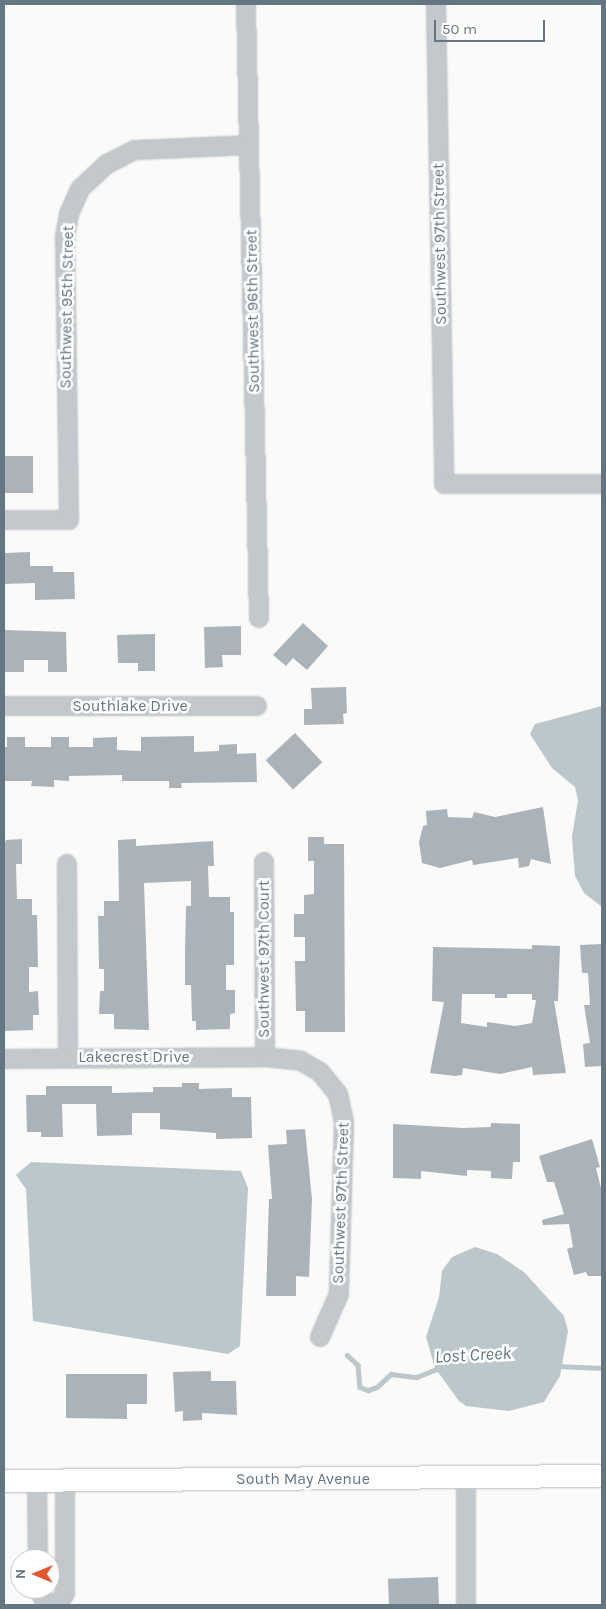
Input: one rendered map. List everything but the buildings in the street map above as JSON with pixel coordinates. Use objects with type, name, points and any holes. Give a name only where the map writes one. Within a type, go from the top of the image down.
[{"type":"main road","name":"South May Avenue","points":[[4,1481],[602,1476]]},
{"type":"street","name":"Southwest 96th Street","points":[[246,4],[259,618]]},
{"type":"street","name":"Southwest 97th Street","points":[[436,4],[444,484],[602,484]]},
{"type":"street","name":"Southwest 95th Street","points":[[4,520],[69,520],[65,252],[67,224],[74,200],[97,171],[135,150],[249,145]]},
{"type":"street","name":"Southlake Drive","points":[[4,706],[257,706]]},
{"type":"street","name":"Southwest 97th Court","points":[[264,862],[265,1057]]},
{"type":"street","points":[[67,864],[68,1057]]},
{"type":"street","name":"Lakecrest Drive","points":[[4,1059],[68,1057],[265,1057]]},
{"type":"street","name":"Southwest 97th Street","points":[[265,1057],[301,1061],[320,1072],[335,1088],[344,1115],[339,1294],[320,1337]]},
{"type":"street","points":[[466,1477],[466,1605]]},
{"type":"street","points":[[37,1481],[38,1549]]},
{"type":"street","points":[[58,1605],[65,1593],[65,1481]]},
{"type":"water","points":[[602,706],[602,907],[584,893],[575,876],[572,837],[578,800],[575,787],[552,768],[530,734],[535,724]]},
{"type":"water","points":[[31,1162],[241,1171],[248,1188],[240,1346],[228,1354],[33,1321],[26,1189],[16,1175]]},
{"type":"water","points":[[475,1247],[497,1254],[524,1272],[564,1316],[568,1331],[560,1376],[544,1402],[509,1411],[466,1406],[459,1401],[435,1368],[426,1337],[439,1297],[442,1271],[452,1257]]},
{"type":"waterway","name":"Lost Creek","points":[[347,1355],[358,1365],[360,1387],[368,1390],[377,1387],[391,1374],[417,1377],[439,1368]]},
{"type":"waterway","name":"Lost Creek","points":[[556,1366],[602,1368]]}]
